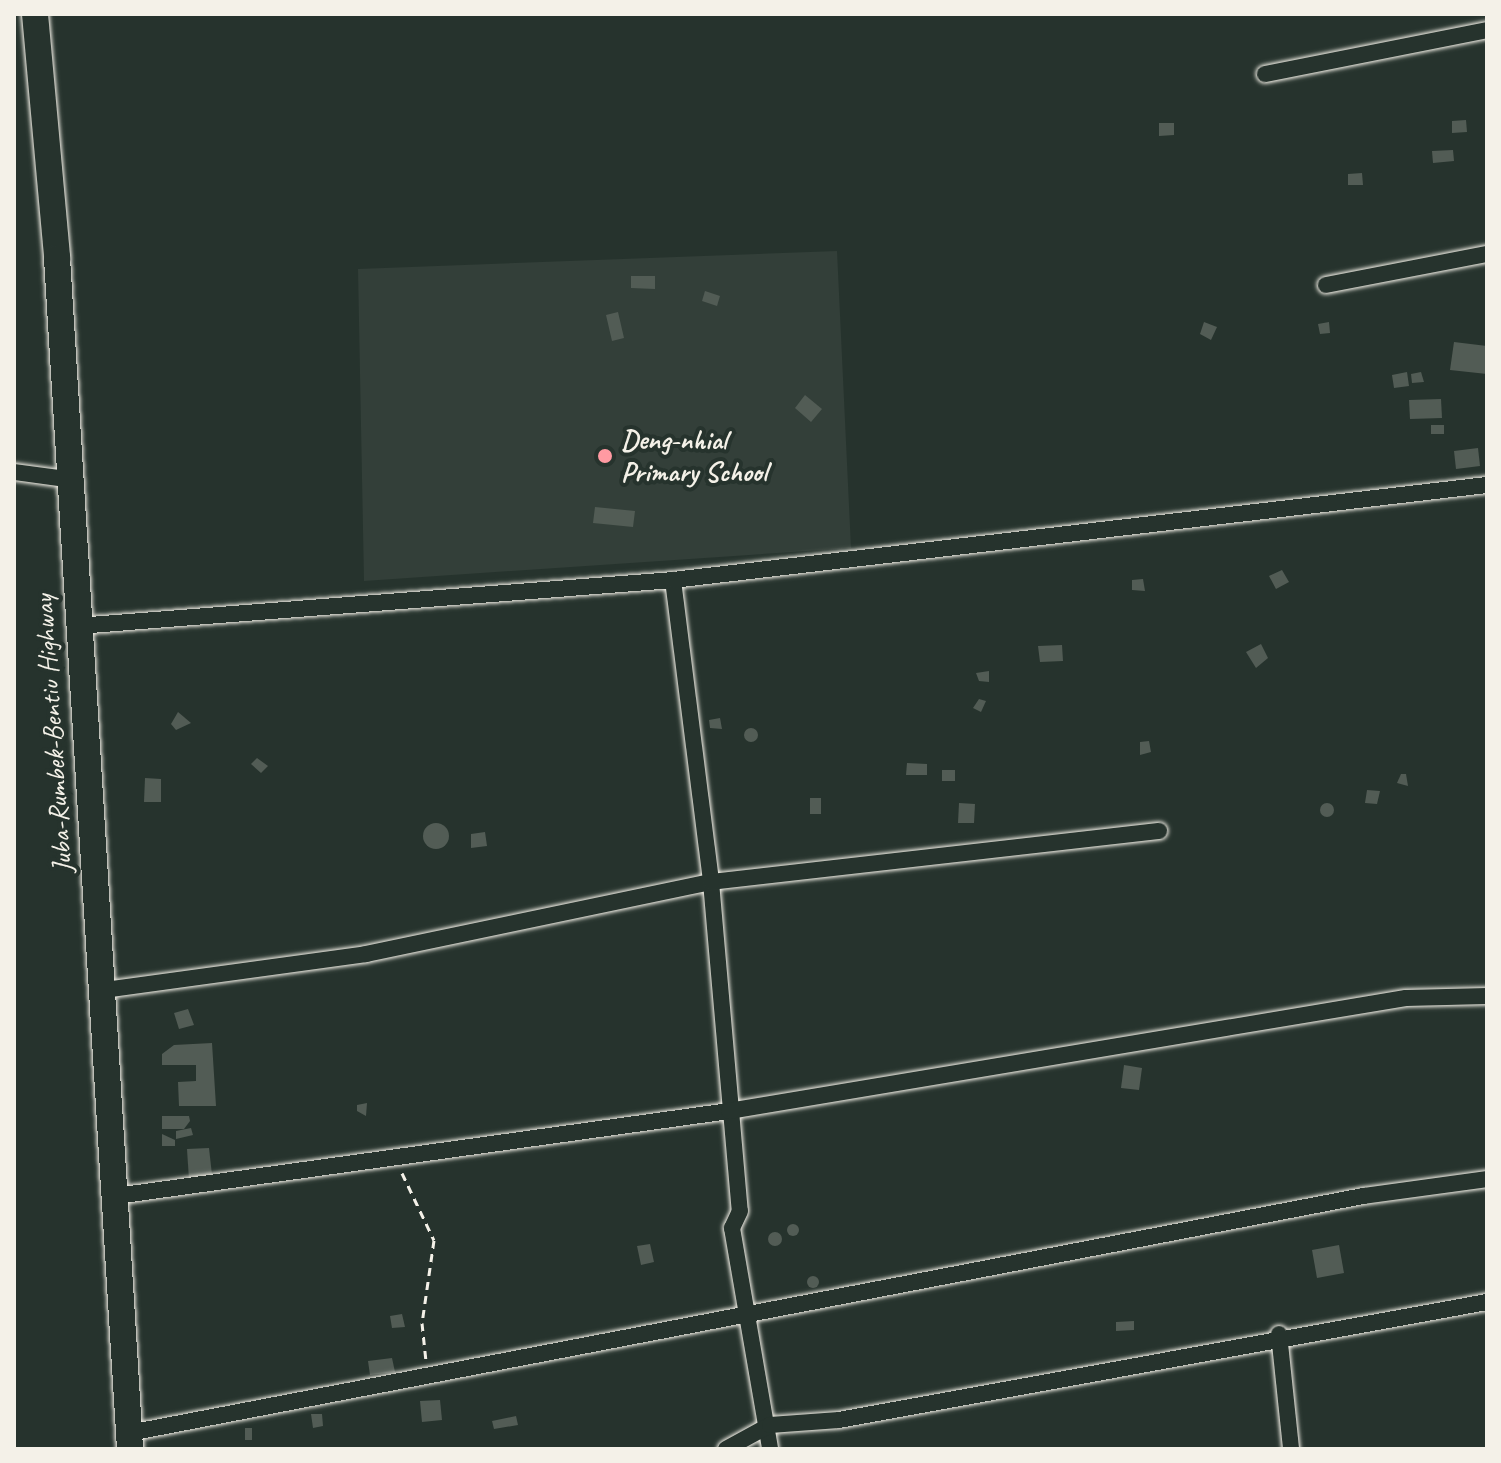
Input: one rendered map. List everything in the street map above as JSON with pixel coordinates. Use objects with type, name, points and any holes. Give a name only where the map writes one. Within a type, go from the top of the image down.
[{"type":"main road","name":"Juba-Rumbek-Bentiu Highway","points":[[35,14],[57,258],[66,479],[104,990],[130,1441]]},
{"type":"street","points":[[1265,74],[1487,30]]},
{"type":"street","points":[[1326,285],[1487,254]]},
{"type":"street","points":[[14,472],[66,479]]},
{"type":"street","points":[[77,626],[673,580],[1487,485]]},
{"type":"street","points":[[673,580],[711,882],[740,1211],[732,1228],[770,1425],[770,1449]]},
{"type":"street","points":[[104,990],[366,954],[711,882],[1159,831]]},
{"type":"street","points":[[116,1196],[729,1111],[1309,1012],[1487,996]]},
{"type":"street","points":[[130,1441],[747,1314],[1487,1179]]},
{"type":"street","points":[[726,1449],[770,1425],[839,1420],[1279,1334],[1487,1302]]},
{"type":"street","points":[[1279,1334],[1291,1449]]},
{"type":"path","points":[[400,1157],[403,1184],[434,1240],[422,1323],[429,1380]]},
{"type":"shaded area","name":"Deng-nhial Primary School","points":[[837,251],[851,548],[364,581],[358,269]]},
{"type":"building","points":[[1466,120],[1467,132],[1452,133],[1452,121]]},
{"type":"building","points":[[1159,123],[1174,123],[1174,135],[1159,136]]},
{"type":"building","points":[[1453,150],[1454,161],[1433,163],[1432,151]]},
{"type":"building","points":[[1362,173],[1363,185],[1348,185],[1348,174]]},
{"type":"building","points":[[631,276],[655,276],[655,289],[631,288]]},
{"type":"building","points":[[705,291],[720,296],[717,306],[702,301]]},
{"type":"building","points":[[618,312],[624,338],[612,341],[606,315]]},
{"type":"building","points":[[1204,322],[1217,327],[1211,340],[1200,334]]},
{"type":"building","points":[[1329,322],[1330,333],[1320,334],[1318,324]]},
{"type":"building","points":[[1454,342],[1487,346],[1487,374],[1450,370]]},
{"type":"building","points":[[1407,372],[1409,386],[1394,388],[1392,375]]},
{"type":"building","points":[[1421,372],[1424,382],[1412,383],[1411,374]]},
{"type":"building","points":[[805,395],[822,409],[811,422],[795,408]]},
{"type":"building","points":[[1441,399],[1442,418],[1410,419],[1409,400]]},
{"type":"building","points":[[1431,425],[1444,425],[1444,434],[1431,434]]},
{"type":"building","points":[[1478,448],[1480,466],[1456,469],[1454,451]]},
{"type":"building","points":[[595,507],[635,511],[633,527],[593,523]]},
{"type":"building","points":[[1282,570],[1289,582],[1276,589],[1269,576]]},
{"type":"building","points":[[1143,579],[1145,591],[1132,590],[1132,580]]},
{"type":"building","points":[[1261,644],[1268,658],[1256,668],[1246,652]]},
{"type":"building","points":[[1062,645],[1063,661],[1040,662],[1038,646]]},
{"type":"building","points":[[989,671],[989,682],[979,681],[976,673]]},
{"type":"building","points":[[979,699],[986,701],[981,712],[973,708]]},
{"type":"building","points":[[178,712],[191,723],[176,730],[171,724]]},
{"type":"building","points":[[720,718],[722,729],[710,728],[709,720]]},
{"type":"building","points":[[751,728],[758,735],[751,742],[744,735]]},
{"type":"building","points":[[1149,741],[1151,752],[1140,755],[1140,742]]},
{"type":"building","points":[[257,758],[268,766],[261,773],[251,764]]},
{"type":"building","points":[[907,763],[927,764],[927,775],[906,775]]},
{"type":"building","points":[[942,770],[955,770],[955,781],[942,781]]},
{"type":"building","points":[[1401,774],[1406,774],[1408,786],[1397,783]]},
{"type":"building","points":[[145,778],[161,779],[161,802],[144,802]]},
{"type":"building","points":[[1367,790],[1380,791],[1377,804],[1365,803]]},
{"type":"building","points":[[810,798],[821,798],[821,814],[810,814]]},
{"type":"building","points":[[959,803],[975,804],[974,823],[958,823]]},
{"type":"building","points":[[1327,803],[1334,810],[1327,817],[1320,810]]},
{"type":"building","points":[[436,823],[445,827],[449,836],[445,845],[436,849],[427,845],[423,836],[427,827]]},
{"type":"building","points":[[485,832],[487,846],[471,848],[471,834]]},
{"type":"building","points":[[188,1009],[194,1025],[179,1029],[174,1013]]},
{"type":"building","points":[[212,1043],[216,1106],[179,1106],[178,1082],[196,1081],[196,1065],[162,1065],[162,1054],[174,1045]]},
{"type":"building","points":[[1124,1065],[1142,1068],[1139,1090],[1121,1088]]},
{"type":"building","points":[[367,1103],[366,1116],[357,1111],[357,1105]]},
{"type":"building","points":[[162,1116],[189,1116],[190,1121],[184,1129],[162,1129]]},
{"type":"building","points":[[191,1128],[193,1135],[176,1139],[176,1131]]},
{"type":"building","points":[[162,1134],[175,1140],[175,1146],[162,1146]]},
{"type":"building","points":[[209,1148],[212,1175],[189,1180],[187,1149]]},
{"type":"building","points":[[793,1224],[799,1230],[793,1236],[787,1230]]},
{"type":"building","points":[[775,1232],[782,1239],[775,1246],[768,1239]]},
{"type":"building","points":[[650,1244],[654,1262],[641,1265],[637,1246]]},
{"type":"building","points":[[1339,1245],[1344,1273],[1317,1278],[1312,1250]]},
{"type":"building","points":[[813,1276],[819,1282],[813,1288],[807,1282]]},
{"type":"building","points":[[402,1314],[405,1327],[392,1328],[390,1316]]},
{"type":"building","points":[[1134,1321],[1134,1330],[1116,1331],[1116,1322]]},
{"type":"building","points":[[392,1358],[395,1372],[370,1375],[368,1361]]},
{"type":"building","points":[[440,1400],[442,1420],[422,1422],[420,1401]]},
{"type":"building","points":[[311,1414],[322,1414],[323,1426],[313,1428]]},
{"type":"building","points":[[516,1416],[518,1425],[494,1429],[492,1421]]},
{"type":"building","points":[[245,1428],[252,1428],[252,1440],[245,1440]]},
{"type":"place","name":"Deng-nhial Primary School","points":[[605,456]]}]
